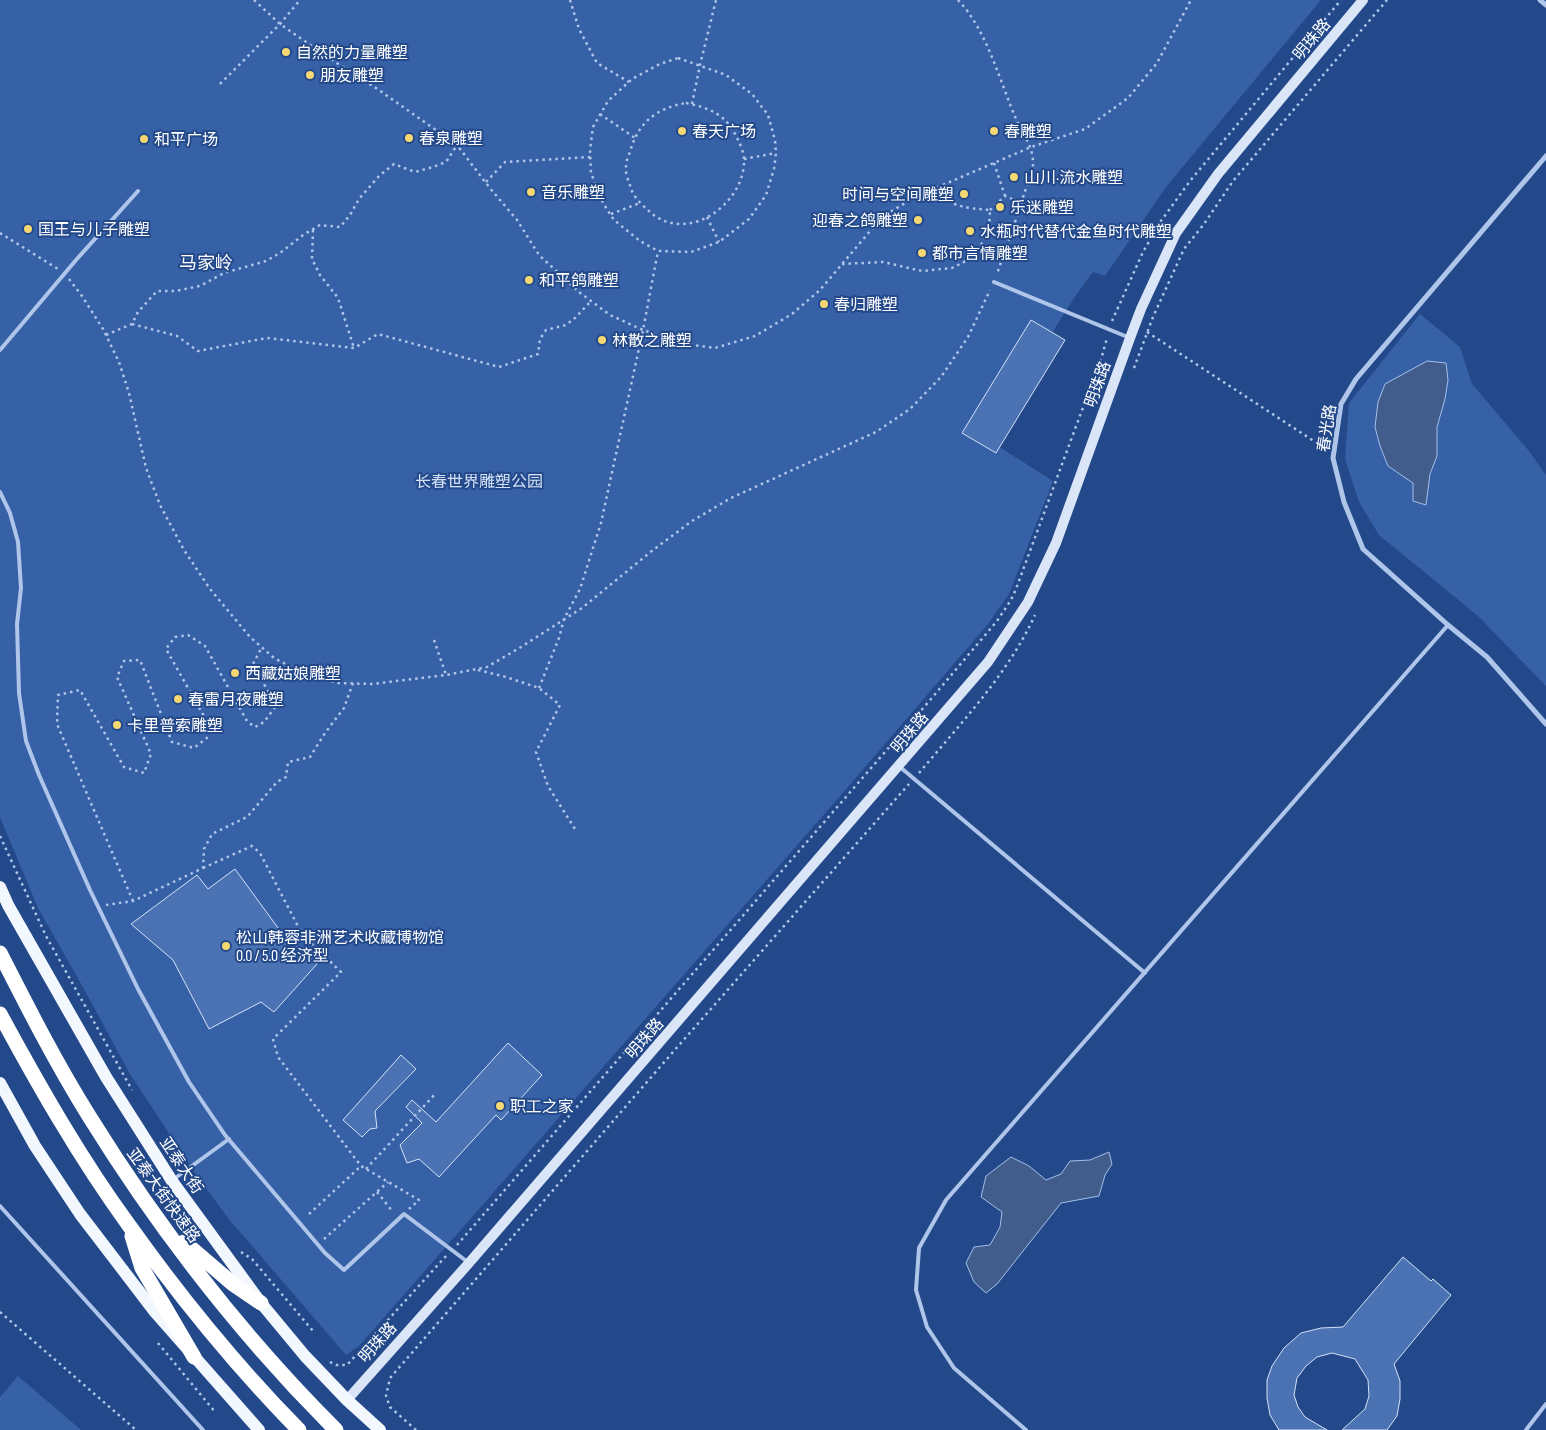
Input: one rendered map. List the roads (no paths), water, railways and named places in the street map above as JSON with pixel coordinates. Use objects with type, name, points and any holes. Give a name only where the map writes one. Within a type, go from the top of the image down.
[{"type":"highway","name":"亚泰大街快速路","points":[[0,953],[87,1114],[160,1223],[281,1374],[336,1430]]},
{"type":"highway","points":[[0,1014],[37,1081],[127,1223],[232,1358],[299,1430]]},
{"type":"highway","points":[[127,1223],[142,1268],[194,1357]]},
{"type":"highway","points":[[160,1223],[233,1284],[261,1303]]},
{"type":"main road","name":"亚泰大街","points":[[0,887],[106,1078],[172,1181],[261,1303],[305,1356],[347,1400],[380,1430]]},
{"type":"main road","points":[[0,1083],[35,1146],[80,1214],[155,1312],[259,1430]]},
{"type":"street","name":"明珠路","points":[[347,1400],[469,1263],[988,662],[1028,602],[1056,543],[1141,309],[1176,233],[1218,174],[1363,0]]},
{"type":"street","points":[[1540,0],[1546,6]]},
{"type":"street","name":"春光路","points":[[1546,156],[1356,379],[1340,404],[1333,454],[1344,502],[1363,549],[1487,657],[1546,724]]},
{"type":"lane","points":[[0,350],[138,191]]},
{"type":"lane","points":[[994,282],[1130,338]]},
{"type":"lane","points":[[0,492],[10,513],[18,542],[21,588],[17,624],[19,693],[26,741],[97,906],[138,989],[184,1073],[229,1139],[325,1253],[344,1270],[404,1214],[469,1263]]},
{"type":"lane","points":[[1026,1430],[954,1368],[927,1327],[916,1290],[919,1248],[946,1200],[1448,625]]},
{"type":"lane","points":[[899,767],[1145,973]]},
{"type":"lane","points":[[172,1181],[229,1139]]},
{"type":"lane","points":[[0,1206],[203,1430]]},
{"type":"lane","points":[[1526,1430],[1546,1404]]},
{"type":"place","name":"自然的力量雕塑","points":[[286,52]]},
{"type":"place","name":"朋友雕塑","points":[[310,75]]},
{"type":"place","name":"春天广场","points":[[682,131]]},
{"type":"place","name":"春雕塑","points":[[994,131]]},
{"type":"place","name":"春泉雕塑","points":[[409,138]]},
{"type":"place","name":"和平广场","points":[[144,139]]},
{"type":"place","name":"山川·流水雕塑","points":[[1014,177]]},
{"type":"place","name":"音乐雕塑","points":[[531,192]]},
{"type":"place","name":"时间与空间雕塑","points":[[964,194]]},
{"type":"place","name":"乐迷雕塑","points":[[1000,207]]},
{"type":"place","name":"迎春之鸽雕塑","points":[[918,220]]},
{"type":"place","name":"国王与儿子雕塑","points":[[28,229]]},
{"type":"place","name":"水瓶时代替代金鱼时代雕塑","points":[[970,231]]},
{"type":"place","name":"都市言情雕塑","points":[[922,253]]},
{"type":"place","name":"和平鸽雕塑","points":[[529,280]]},
{"type":"place","name":"春归雕塑","points":[[824,304]]},
{"type":"place","name":"林散之雕塑","points":[[602,340]]},
{"type":"place","name":"西藏姑娘雕塑","points":[[235,673]]},
{"type":"place","name":"春雷月夜雕塑","points":[[178,699]]},
{"type":"place","name":"卡里普索雕塑","points":[[117,725]]},
{"type":"place","name":"松山韩蓉非洲艺术收藏博物馆 0.0 / 5.0 经济型","points":[[226,946]]},
{"type":"place","name":"职工之家","points":[[500,1106]]},
{"type":"district","name":"马家岭","points":[[206,263]]},
{"type":"park label","name":"长春世界雕塑公园","points":[[479,481]]}]
